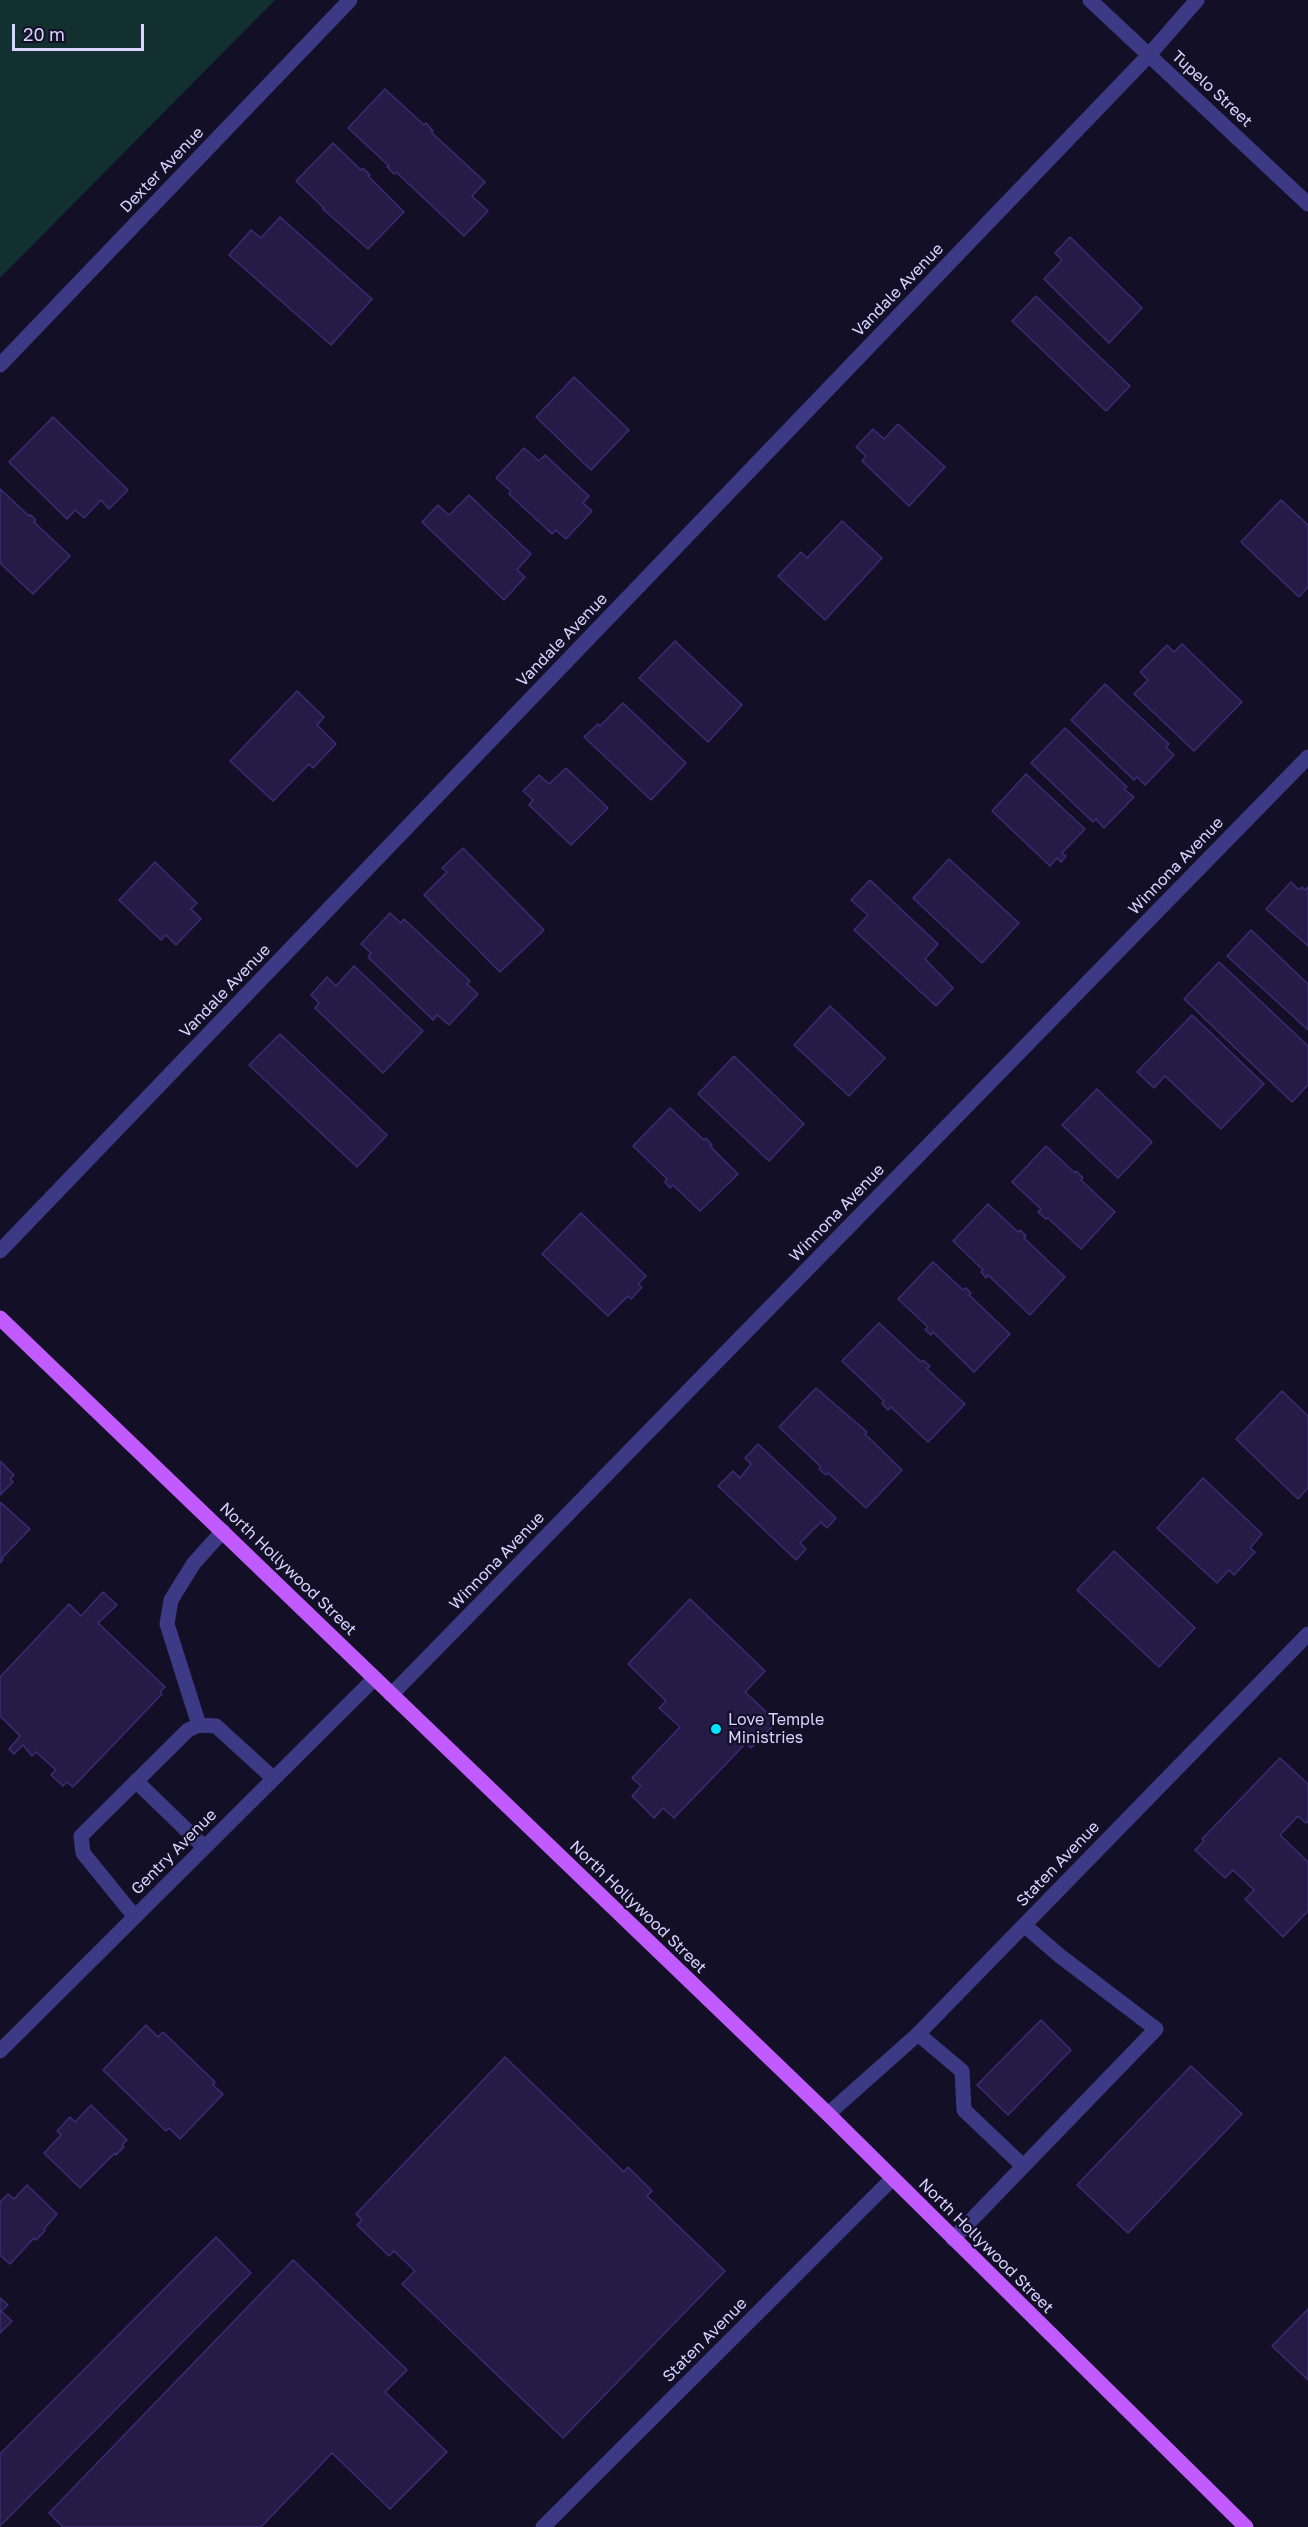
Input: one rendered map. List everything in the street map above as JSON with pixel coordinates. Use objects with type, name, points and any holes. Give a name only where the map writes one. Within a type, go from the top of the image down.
[{"type":"main road","name":"North Hollywood Street","points":[[0,1318],[828,2114],[1246,2527]]},
{"type":"street","name":"Dexter Avenue","points":[[0,365],[351,0]]},
{"type":"street","name":"Tupelo Street","points":[[1090,0],[1308,204]]},
{"type":"street","name":"Vandale Avenue","points":[[0,1251],[1149,55],[1197,0]]},
{"type":"street","name":"Winnona Avenue","points":[[391,1695],[1308,757]]},
{"type":"street","points":[[199,1725],[167,1624],[171,1600],[194,1563],[223,1531]]},
{"type":"street","name":"Staten Avenue","points":[[828,2114],[918,2034],[1308,1634]]},
{"type":"street","name":"Gentry Avenue","points":[[0,2051],[375,1678]]},
{"type":"street","points":[[135,1917],[83,1853],[81,1836],[188,1730],[199,1725],[216,1726],[273,1778]]},
{"type":"street","points":[[136,1781],[204,1847]]},
{"type":"street","points":[[952,2239],[1156,2030],[1060,1956],[1024,1925]]},
{"type":"street","points":[[918,2034],[962,2071],[964,2110],[1023,2166]]},
{"type":"street","name":"Staten Avenue","points":[[543,2527],[892,2179]]},
{"type":"green space","points":[[0,0],[275,0],[0,278]]},
{"type":"building","points":[[385,89],[424,125],[426,123],[433,131],[431,132],[485,182],[472,196],[488,211],[464,236],[396,172],[394,174],[387,167],[389,166],[348,128]]},
{"type":"building","points":[[333,143],[361,170],[363,168],[404,212],[368,249],[323,209],[296,181]]},
{"type":"building","points":[[280,217],[372,299],[331,345],[229,255],[251,230],[261,238]]},
{"type":"building","points":[[1070,237],[1142,308],[1109,343],[1044,279],[1062,260],[1055,253]]},
{"type":"building","points":[[1036,296],[1130,386],[1106,411],[1012,321]]},
{"type":"building","points":[[574,377],[629,430],[591,470],[536,417]]},
{"type":"building","points":[[53,417],[128,490],[109,509],[101,500],[84,518],[75,510],[67,519],[9,462]]},
{"type":"building","points":[[898,424],[945,467],[909,506],[862,461],[866,456],[856,447],[873,429],[884,439]]},
{"type":"building","points":[[524,448],[539,461],[545,455],[589,496],[583,503],[592,511],[566,539],[556,530],[552,534],[509,494],[511,491],[496,478]]},
{"type":"building","points":[[0,489],[29,516],[31,515],[36,520],[34,522],[70,556],[33,594],[0,563]]},
{"type":"building","points":[[469,495],[531,554],[517,570],[525,577],[504,600],[422,522],[438,505],[449,515]]},
{"type":"building","points":[[1281,500],[1308,525],[1308,587],[1299,597],[1241,542]]},
{"type":"building","points":[[842,521],[882,558],[825,620],[778,576],[801,552],[807,558]]},
{"type":"building","points":[[675,641],[742,705],[708,742],[639,678]]},
{"type":"building","points":[[1182,644],[1242,702],[1194,751],[1134,694],[1148,680],[1140,672],[1167,645],[1174,652]]},
{"type":"building","points":[[1105,684],[1169,744],[1166,747],[1174,755],[1145,785],[1137,777],[1134,780],[1071,720]]},
{"type":"building","points":[[297,691],[324,717],[317,725],[336,744],[313,768],[309,764],[273,801],[230,761]]},
{"type":"building","points":[[623,703],[686,763],[651,800],[584,737],[598,724],[600,726]]},
{"type":"building","points":[[1065,728],[1127,787],[1124,789],[1134,797],[1104,828],[1096,819],[1093,822],[1031,763]]},
{"type":"building","points":[[566,768],[608,808],[571,845],[529,805],[533,800],[523,791],[539,775],[549,784]]},
{"type":"building","points":[[1026,774],[1085,829],[1062,853],[1066,856],[1061,862],[1057,858],[1050,866],[992,811]]},
{"type":"building","points":[[463,848],[544,930],[500,972],[424,895],[447,872],[442,868]]},
{"type":"building","points":[[949,859],[1019,923],[982,963],[913,898]]},
{"type":"building","points":[[155,862],[197,903],[191,909],[201,919],[176,945],[166,935],[161,940],[119,900]]},
{"type":"building","points":[[870,880],[938,944],[925,959],[953,988],[936,1006],[854,930],[868,915],[851,900]]},
{"type":"building","points":[[1291,882],[1299,890],[1302,887],[1305,890],[1308,887],[1308,946],[1266,909]]},
{"type":"building","points":[[390,913],[401,923],[404,919],[470,981],[467,984],[478,994],[449,1025],[437,1015],[433,1020],[368,957],[371,953],[361,944]]},
{"type":"building","points":[[1251,930],[1308,984],[1308,1030],[1227,956]]},
{"type":"building","points":[[1219,962],[1308,1046],[1308,1085],[1292,1102],[1184,999]]},
{"type":"building","points":[[354,966],[423,1031],[383,1073],[315,1008],[319,1003],[311,995],[327,977],[336,986]]},
{"type":"building","points":[[830,1006],[885,1058],[849,1096],[794,1045]]},
{"type":"building","points":[[1192,1015],[1264,1084],[1221,1129],[1165,1076],[1154,1088],[1137,1072]]},
{"type":"building","points":[[280,1034],[387,1135],[357,1167],[249,1065]]},
{"type":"building","points":[[734,1056],[804,1124],[769,1161],[698,1094]]},
{"type":"building","points":[[1097,1089],[1152,1142],[1118,1178],[1062,1125]]},
{"type":"building","points":[[670,1108],[704,1140],[706,1138],[712,1145],[710,1146],[738,1174],[700,1211],[673,1185],[670,1188],[665,1182],[667,1179],[633,1146]]},
{"type":"building","points":[[1046,1146],[1075,1173],[1076,1171],[1083,1178],[1081,1180],[1115,1212],[1081,1249],[1048,1218],[1046,1219],[1038,1212],[1041,1209],[1012,1182]]},
{"type":"building","points":[[988,1204],[1018,1232],[1020,1230],[1026,1236],[1024,1238],[1065,1277],[1030,1315],[988,1275],[986,1278],[981,1272],[983,1270],[953,1241]]},
{"type":"building","points":[[581,1213],[646,1276],[638,1284],[642,1287],[631,1299],[628,1296],[608,1316],[542,1254]]},
{"type":"building","points":[[933,1262],[963,1290],[966,1288],[971,1293],[969,1295],[1010,1334],[974,1372],[933,1332],[931,1335],[925,1330],[928,1327],[898,1299]]},
{"type":"building","points":[[879,1323],[921,1362],[923,1360],[930,1366],[927,1369],[965,1404],[928,1442],[891,1407],[888,1410],[882,1404],[884,1401],[842,1361]]},
{"type":"building","points":[[816,1388],[867,1432],[865,1434],[902,1470],[866,1508],[828,1473],[826,1475],[819,1469],[821,1467],[779,1427]]},
{"type":"building","points":[[1282,1391],[1308,1416],[1308,1488],[1298,1499],[1236,1439]]},
{"type":"building","points":[[758,1444],[836,1518],[827,1528],[821,1522],[800,1543],[806,1549],[796,1560],[718,1486],[733,1471],[740,1478],[751,1464],[745,1458]]},
{"type":"building","points":[[0,1461],[14,1475],[10,1479],[13,1482],[0,1495]]},
{"type":"building","points":[[1203,1478],[1262,1534],[1250,1548],[1255,1552],[1234,1575],[1229,1570],[1217,1583],[1157,1528]]},
{"type":"building","points":[[0,1502],[30,1529],[2,1558],[0,1563]]},
{"type":"building","points":[[1114,1551],[1195,1628],[1159,1667],[1077,1590]]},
{"type":"building","points":[[103,1592],[117,1605],[98,1623],[165,1687],[160,1692],[162,1694],[73,1787],[67,1782],[63,1786],[51,1775],[56,1770],[36,1752],[32,1756],[23,1745],[14,1754],[9,1749],[20,1736],[0,1716],[0,1677],[69,1604],[81,1616]]},
{"type":"building","points":[[690,1599],[765,1671],[745,1692],[777,1722],[751,1748],[746,1743],[674,1818],[663,1808],[654,1818],[632,1796],[641,1786],[632,1778],[680,1727],[659,1708],[666,1701],[628,1664]]},
{"type":"building","points":[[1280,1758],[1308,1784],[1308,1822],[1306,1823],[1298,1816],[1280,1835],[1308,1862],[1308,1911],[1283,1937],[1245,1899],[1254,1890],[1233,1870],[1225,1878],[1195,1850],[1204,1841],[1202,1839]]},
{"type":"building","points":[[1041,2020],[1071,2050],[1008,2115],[977,2085]]},
{"type":"building","points":[[146,2025],[158,2037],[163,2032],[215,2082],[213,2085],[223,2094],[180,2139],[169,2128],[166,2131],[103,2070]]},
{"type":"building","points":[[505,2057],[624,2172],[628,2167],[652,2191],[647,2196],[725,2271],[563,2438],[402,2284],[415,2271],[394,2251],[389,2256],[357,2225],[362,2220],[356,2214]]},
{"type":"building","points":[[1191,2066],[1242,2114],[1128,2233],[1077,2185]]},
{"type":"building","points":[[91,2105],[127,2140],[122,2145],[124,2147],[80,2188],[44,2153],[61,2135],[57,2131],[70,2117],[75,2122]]},
{"type":"building","points":[[27,2185],[57,2214],[44,2229],[45,2231],[36,2240],[34,2238],[10,2264],[0,2255],[0,2202],[8,2194],[14,2199]]},
{"type":"building","points":[[216,2237],[251,2273],[0,2526],[0,2454]]},
{"type":"building","points":[[293,2260],[407,2370],[385,2392],[447,2452],[390,2509],[332,2453],[261,2527],[63,2527],[49,2513]]},
{"type":"building","points":[[0,2298],[8,2305],[1,2311],[12,2321],[0,2333]]},
{"type":"building","points":[[1308,2309],[1308,2380],[1272,2346]]},
{"type":"place","name":"Love Temple Ministries","points":[[716,1729]]}]
